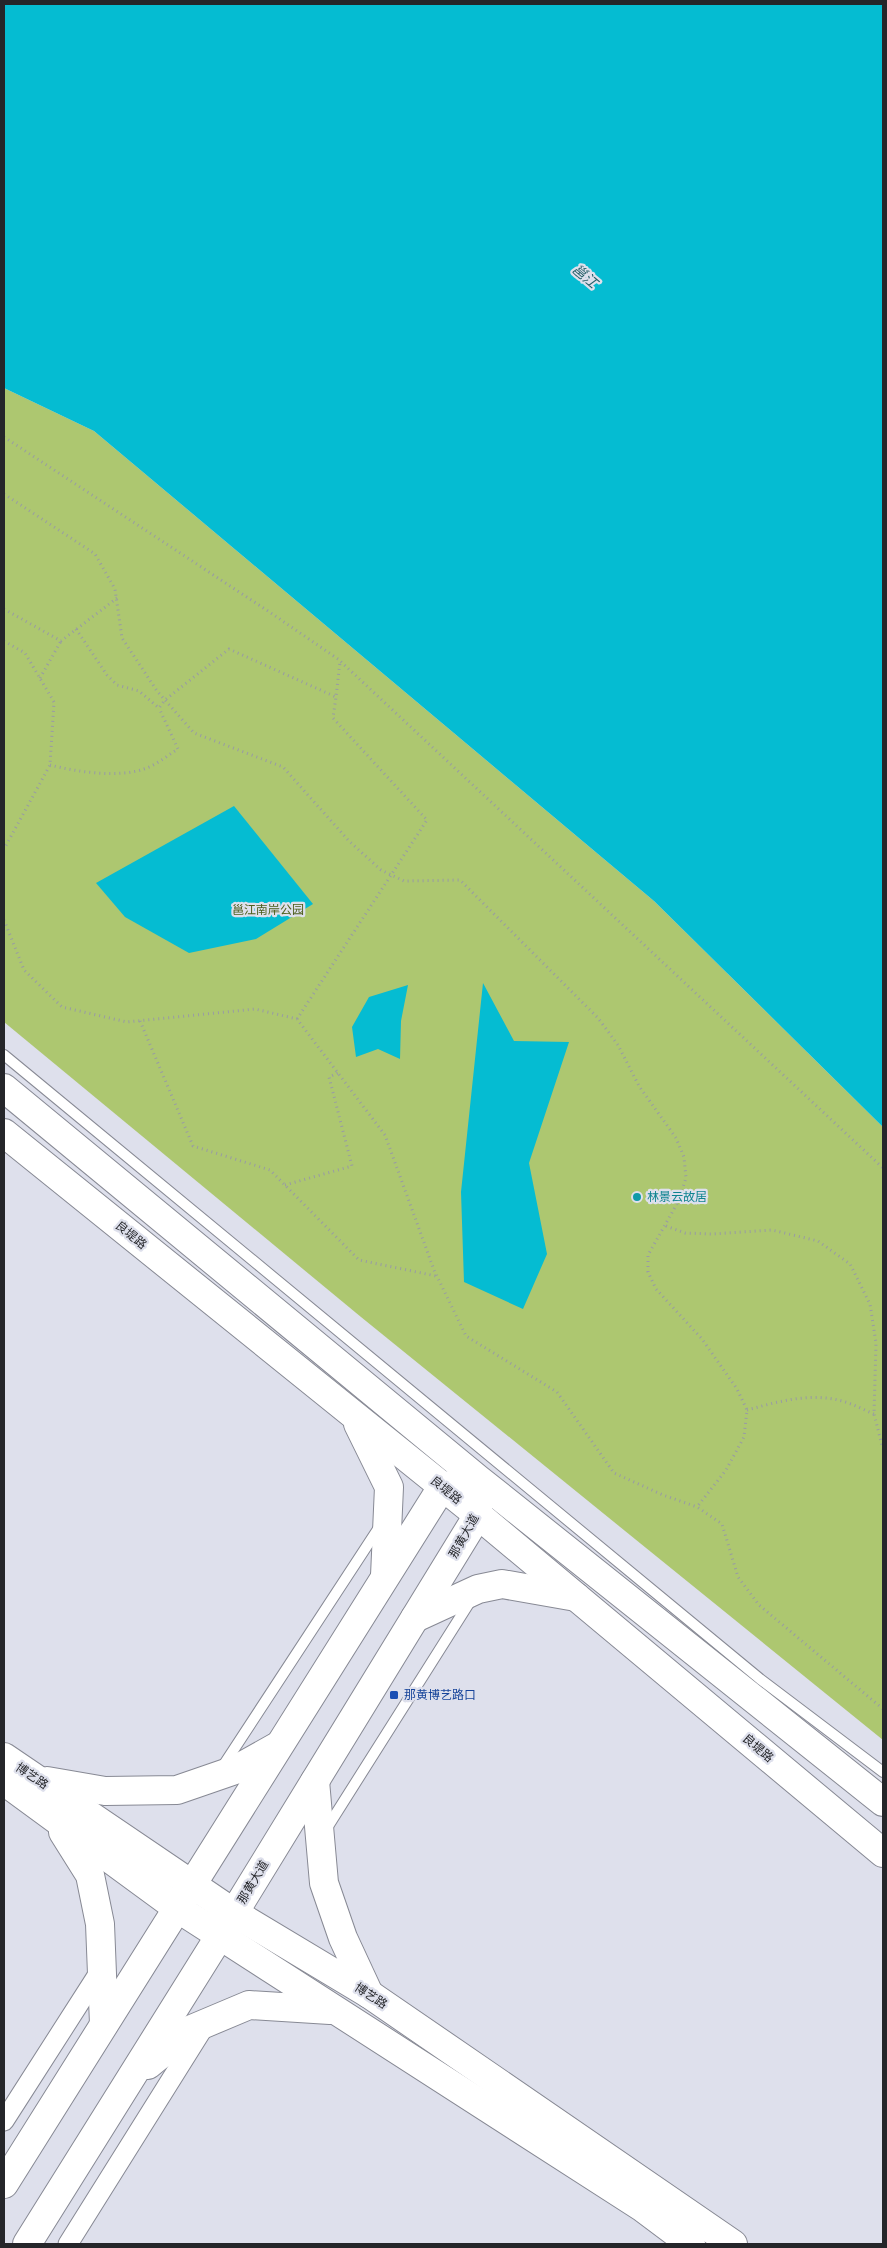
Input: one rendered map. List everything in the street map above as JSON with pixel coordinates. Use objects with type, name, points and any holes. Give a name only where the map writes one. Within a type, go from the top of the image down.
[{"type":"main road","points":[[4,1088],[478,1479],[883,1802]]},
{"type":"main road","name":"良堤路","points":[[4,1133],[478,1516],[883,1852]]},
{"type":"main road","points":[[355,1416],[389,1487],[384,1579]]},
{"type":"main road","points":[[4,2184],[442,1487],[478,1479]]},
{"type":"main road","name":"那黄大道","points":[[27,2244],[220,1936],[478,1516],[478,1479]]},
{"type":"main road","points":[[415,1618],[478,1589],[502,1584],[577,1597]]},
{"type":"main road","points":[[38,1780],[105,1791],[177,1790],[235,1770],[280,1745]]},
{"type":"main road","name":"博艺路","points":[[4,1757],[234,1913],[369,1994],[733,2244]]},
{"type":"main road","name":"博艺路","points":[[4,1780],[55,1820],[177,1908],[643,2208],[692,2244]]},
{"type":"main road","points":[[315,1781],[324,1883],[342,1938],[369,1994]]},
{"type":"main road","points":[[55,1820],[90,1875],[100,1924],[104,2024]]},
{"type":"main road","points":[[130,2080],[192,2029],[249,2005],[334,2010]]},
{"type":"street","points":[[4,2121],[102,1968]]},
{"type":"street","points":[[68,2244],[206,2023]]},
{"type":"lane","points":[[4,1055],[752,1672],[883,1772]]},
{"type":"lane","points":[[217,1776],[388,1515]]},
{"type":"lane","points":[[320,1838],[478,1589]]},
{"type":"path","points":[[4,436],[268,611],[340,662],[883,1168]]},
{"type":"path","points":[[4,494],[95,554],[115,589],[122,638],[165,700],[194,733],[283,767],[349,841],[382,870],[404,881],[460,880],[577,995],[598,1018],[618,1045],[639,1086],[676,1138],[684,1156],[686,1178],[678,1202],[648,1256],[648,1272],[656,1289],[702,1339],[737,1389],[747,1410],[744,1437],[726,1470],[697,1507]]},
{"type":"path","points":[[40,678],[61,641],[117,598]]},
{"type":"path","points":[[4,608],[61,641]]},
{"type":"path","points":[[50,765],[76,772],[130,772],[145,769],[178,749],[159,708],[139,692],[117,685],[107,675],[76,629]]},
{"type":"path","points":[[4,641],[26,653],[54,702],[50,765],[4,849]]},
{"type":"path","points":[[159,708],[165,700],[230,649],[336,696]]},
{"type":"path","points":[[297,1019],[427,820],[333,718],[340,662]]},
{"type":"path","points":[[4,920],[24,970],[62,1007],[126,1022],[256,1009],[297,1019],[385,1135],[437,1276],[466,1336],[557,1392],[614,1473],[663,1495],[697,1507],[722,1524],[738,1577],[758,1606],[883,1708]]},
{"type":"path","points":[[140,1021],[193,1146],[270,1170],[359,1260],[437,1276]]},
{"type":"path","points":[[284,1185],[352,1166],[329,1077],[338,1073]]},
{"type":"path","points":[[666,1226],[684,1233],[712,1234],[772,1230],[818,1241],[850,1264],[870,1304],[876,1343],[874,1414],[883,1449]]},
{"type":"path","points":[[747,1410],[782,1400],[811,1397],[841,1401],[874,1414]]},
{"type":"green space","name":"邕江南岸公园","points":[[4,388],[94,431],[654,901],[883,1127],[883,1740],[361,1317],[4,1022]]},
{"type":"water","name":"邕江","points":[[4,4],[883,4],[883,1127],[654,901],[94,431],[4,388]]},
{"type":"water","points":[[234,806],[313,904],[256,939],[189,953],[125,917],[96,883]]},
{"type":"water","points":[[483,983],[514,1041],[569,1042],[529,1163],[547,1254],[523,1309],[464,1282],[461,1192]]},
{"type":"water","points":[[408,985],[401,1021],[400,1059],[378,1049],[356,1057],[352,1027],[369,997]]},
{"type":"place","name":"林景云故居","points":[[637,1197]]},
{"type":"place","name":"那黄博艺路口","points":[[394,1695]]}]
